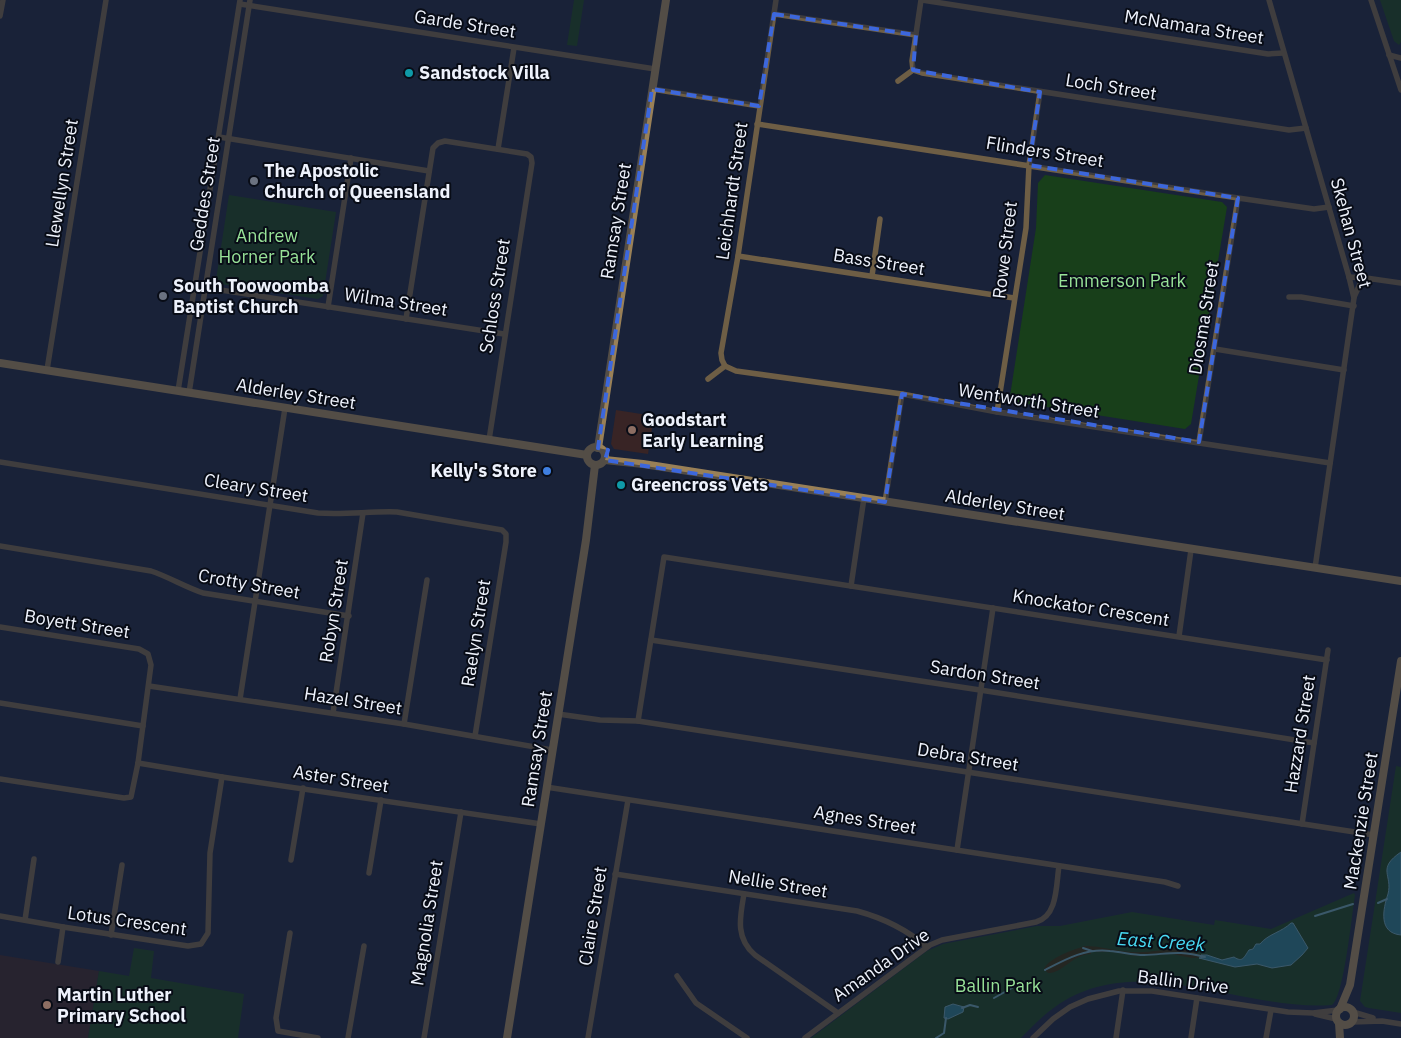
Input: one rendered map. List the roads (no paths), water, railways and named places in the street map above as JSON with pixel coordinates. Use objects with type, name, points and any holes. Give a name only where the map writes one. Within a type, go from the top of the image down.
[{"type":"street","points":[[0,16],[4,0]]},
{"type":"street","name":"Llewellyn Street","points":[[47,370],[106,0]]},
{"type":"street","name":"Ramsay Street","points":[[598,448],[666,0]]},
{"type":"street","name":"Leichhardt Street","points":[[725,366],[721,353],[738,256],[776,0]]},
{"type":"street","points":[[898,81],[913,70],[912,61],[922,0]]},
{"type":"street","name":"McNamara Street","points":[[922,0],[1268,54],[1283,53]]},
{"type":"street","name":"Skehan Street","points":[[1269,0],[1354,298],[1314,568]]},
{"type":"street","points":[[1371,0],[1401,90]]},
{"type":"street","name":"Garde Street","points":[[240,2],[514,48],[655,69]]},
{"type":"street","name":"Geddes Street","points":[[178,391],[240,2]]},
{"type":"street","name":"Geddes Street","points":[[189,393],[249,3]]},
{"type":"street","points":[[774,14],[916,35]]},
{"type":"street","points":[[406,319],[432,151],[438,143],[445,141],[498,149],[514,48]]},
{"type":"street","points":[[1389,54],[1401,58]]},
{"type":"street","name":"Loch Street","points":[[913,70],[1040,92],[1289,130],[1306,128]]},
{"type":"street","points":[[652,89],[759,106]]},
{"type":"street","name":"Rowe Street","points":[[998,412],[1026,228],[1030,165],[1040,92]]},
{"type":"street","name":"Flinders Street","points":[[757,124],[1238,198],[1314,209],[1329,207]]},
{"type":"street","points":[[219,137],[428,171]]},
{"type":"street","name":"Schloss Street","points":[[489,440],[532,163],[531,157],[525,153],[498,149]]},
{"type":"street","points":[[328,307],[351,158]]},
{"type":"street","name":"Diosma Street","points":[[1199,442],[1238,198]]},
{"type":"street","points":[[872,276],[880,219]]},
{"type":"street","name":"Bass Street","points":[[738,256],[1014,298]]},
{"type":"street","points":[[1349,277],[1401,283]]},
{"type":"street","points":[[1354,298],[1360,284],[1373,279]]},
{"type":"street","name":"Wilma Street","points":[[195,286],[504,334]]},
{"type":"street","points":[[1289,297],[1301,297],[1354,306]]},
{"type":"street","points":[[1215,349],[1344,370]]},
{"type":"street","name":"Alderley Street","points":[[0,363],[587,455]]},
{"type":"street","points":[[708,378],[725,366]]},
{"type":"street","name":"Wentworth Street","points":[[725,366],[736,371],[902,394],[998,412],[1330,463]]},
{"type":"street","points":[[885,502],[902,394]]},
{"type":"street","points":[[240,699],[285,408]]},
{"type":"street","points":[[598,448],[604,452],[604,460],[601,464],[595,465],[589,462],[587,455],[591,449],[598,448]]},
{"type":"street","name":"Alderley Street","points":[[604,460],[622,461],[1401,581]]},
{"type":"street","name":"Cleary Street","points":[[0,462],[318,513],[397,512],[495,528],[502,530],[506,534]]},
{"type":"street","name":"Ramsay Street","points":[[507,1038],[586,540],[595,465]]},
{"type":"street","points":[[851,586],[864,498]]},
{"type":"street","name":"Robyn Street","points":[[333,713],[364,513]]},
{"type":"street","name":"Raelyn Street","points":[[475,736],[506,534]]},
{"type":"street","name":"Crotty Street","points":[[0,546],[152,571],[203,593],[349,616]]},
{"type":"street","points":[[1179,636],[1191,550]]},
{"type":"street","points":[[638,721],[664,557],[658,551]]},
{"type":"street","name":"Knockator Crescent","points":[[664,557],[1326,660]]},
{"type":"street","points":[[404,724],[427,580]]},
{"type":"street","points":[[957,850],[992,608]]},
{"type":"street","name":"Boyett Street","points":[[0,626],[138,649],[148,654],[151,665],[149,686]]},
{"type":"street","name":"Sardon Street","points":[[651,640],[1314,743]]},
{"type":"street","name":"Hazzard Street","points":[[1302,824],[1328,650]]},
{"type":"street","name":"Mackenzie Street","points":[[1351,1011],[1350,985],[1401,661]]},
{"type":"street","points":[[0,779],[124,798],[131,797],[149,686]]},
{"type":"street","name":"Hazel Street","points":[[149,686],[404,724],[552,750]]},
{"type":"street","points":[[0,703],[143,726]]},
{"type":"street","name":"Debra Street","points":[[558,714],[600,720],[638,721],[1374,835]]},
{"type":"street","name":"Aster Street","points":[[138,763],[541,824]]},
{"type":"street","name":"Lotus Crescent","points":[[0,916],[188,946],[201,944],[206,939],[208,924],[210,853],[222,777]]},
{"type":"street","name":"Agnes Street","points":[[546,787],[1165,882],[1178,886]]},
{"type":"street","points":[[291,860],[303,788]]},
{"type":"street","points":[[369,873],[381,800]]},
{"type":"street","name":"Claire Street","points":[[588,1038],[628,800]]},
{"type":"street","name":"Magnolia Street","points":[[424,1038],[461,812]]},
{"type":"street","points":[[24,920],[34,859]]},
{"type":"street","points":[[111,935],[122,865]]},
{"type":"street","name":"Amanda Drive","points":[[804,1038],[927,946],[942,940],[1043,920],[1048,916],[1053,907],[1059,866]]},
{"type":"street","name":"Nellie Street","points":[[615,874],[868,914],[899,927],[927,946]]},
{"type":"street","points":[[744,894],[739,929],[742,940],[748,948],[755,956],[838,1013]]},
{"type":"street","points":[[58,962],[63,927]]},
{"type":"street","points":[[290,933],[276,1018],[278,1031],[318,1038]]},
{"type":"street","points":[[348,1038],[364,946]]},
{"type":"street","points":[[677,976],[696,1003],[747,1038]]},
{"type":"street","name":"Mackenzie Street","points":[[1339,1010],[1350,985]]},
{"type":"street","points":[[1116,1038],[1123,990]]},
{"type":"street","name":"Ballin Drive","points":[[1033,1038],[1053,1019],[1070,1007],[1098,995],[1123,990],[1152,991],[1271,1010],[1313,1013],[1339,1010]]},
{"type":"street","points":[[1191,1038],[1196,998]]},
{"type":"street","points":[[1342,1038],[1336,1014],[1339,1010],[1345,1008],[1382,1021],[1401,1024]]},
{"type":"street","points":[[1266,1038],[1271,1010]]},
{"type":"street","points":[[1342,1038],[1354,1017],[1351,1011]]},
{"type":"street","name":"Ballin Drive","points":[[1313,1013],[1338,1021]]},
{"type":"street","points":[[1338,1021],[1344,1025],[1382,1021]]},
{"type":"waterway","name":"East Creek","points":[[1378,903],[1387,899]]},
{"type":"waterway","name":"East Creek","points":[[1315,916],[1353,904]]},
{"type":"waterway","name":"East Creek","points":[[1083,948],[1092,951]]},
{"type":"waterway","name":"East Creek","points":[[1045,970],[1068,958],[1093,951],[1110,951],[1136,955],[1181,953],[1205,957]]},
{"type":"waterway","name":"East Creek","points":[[994,998],[1012,988]]},
{"type":"waterway","name":"East Creek","points":[[962,1008],[970,1005],[978,1007]]},
{"type":"waterway","name":"East Creek","points":[[936,1038],[944,1033],[946,1018]]},
{"type":"place","name":"Sandstock Villa","points":[[409,73]]},
{"type":"place","name":"The Apostolic Church of Queensland","points":[[254,181]]},
{"type":"place","name":"South Toowoomba Baptist Church","points":[[163,296]]},
{"type":"place","name":"Goodstart Early Learning","points":[[632,430]]},
{"type":"place","name":"Kelly's Store","points":[[547,471]]},
{"type":"place","name":"Greencross Vets","points":[[621,485]]},
{"type":"place","name":"Martin Luther Primary School","points":[[47,1005]]},
{"type":"park label","name":"Andrew Horner Park","points":[[267,246]]},
{"type":"park label","name":"Emmerson Park","points":[[1122,281]]},
{"type":"park label","name":"Ballin Park","points":[[998,986]]}]
